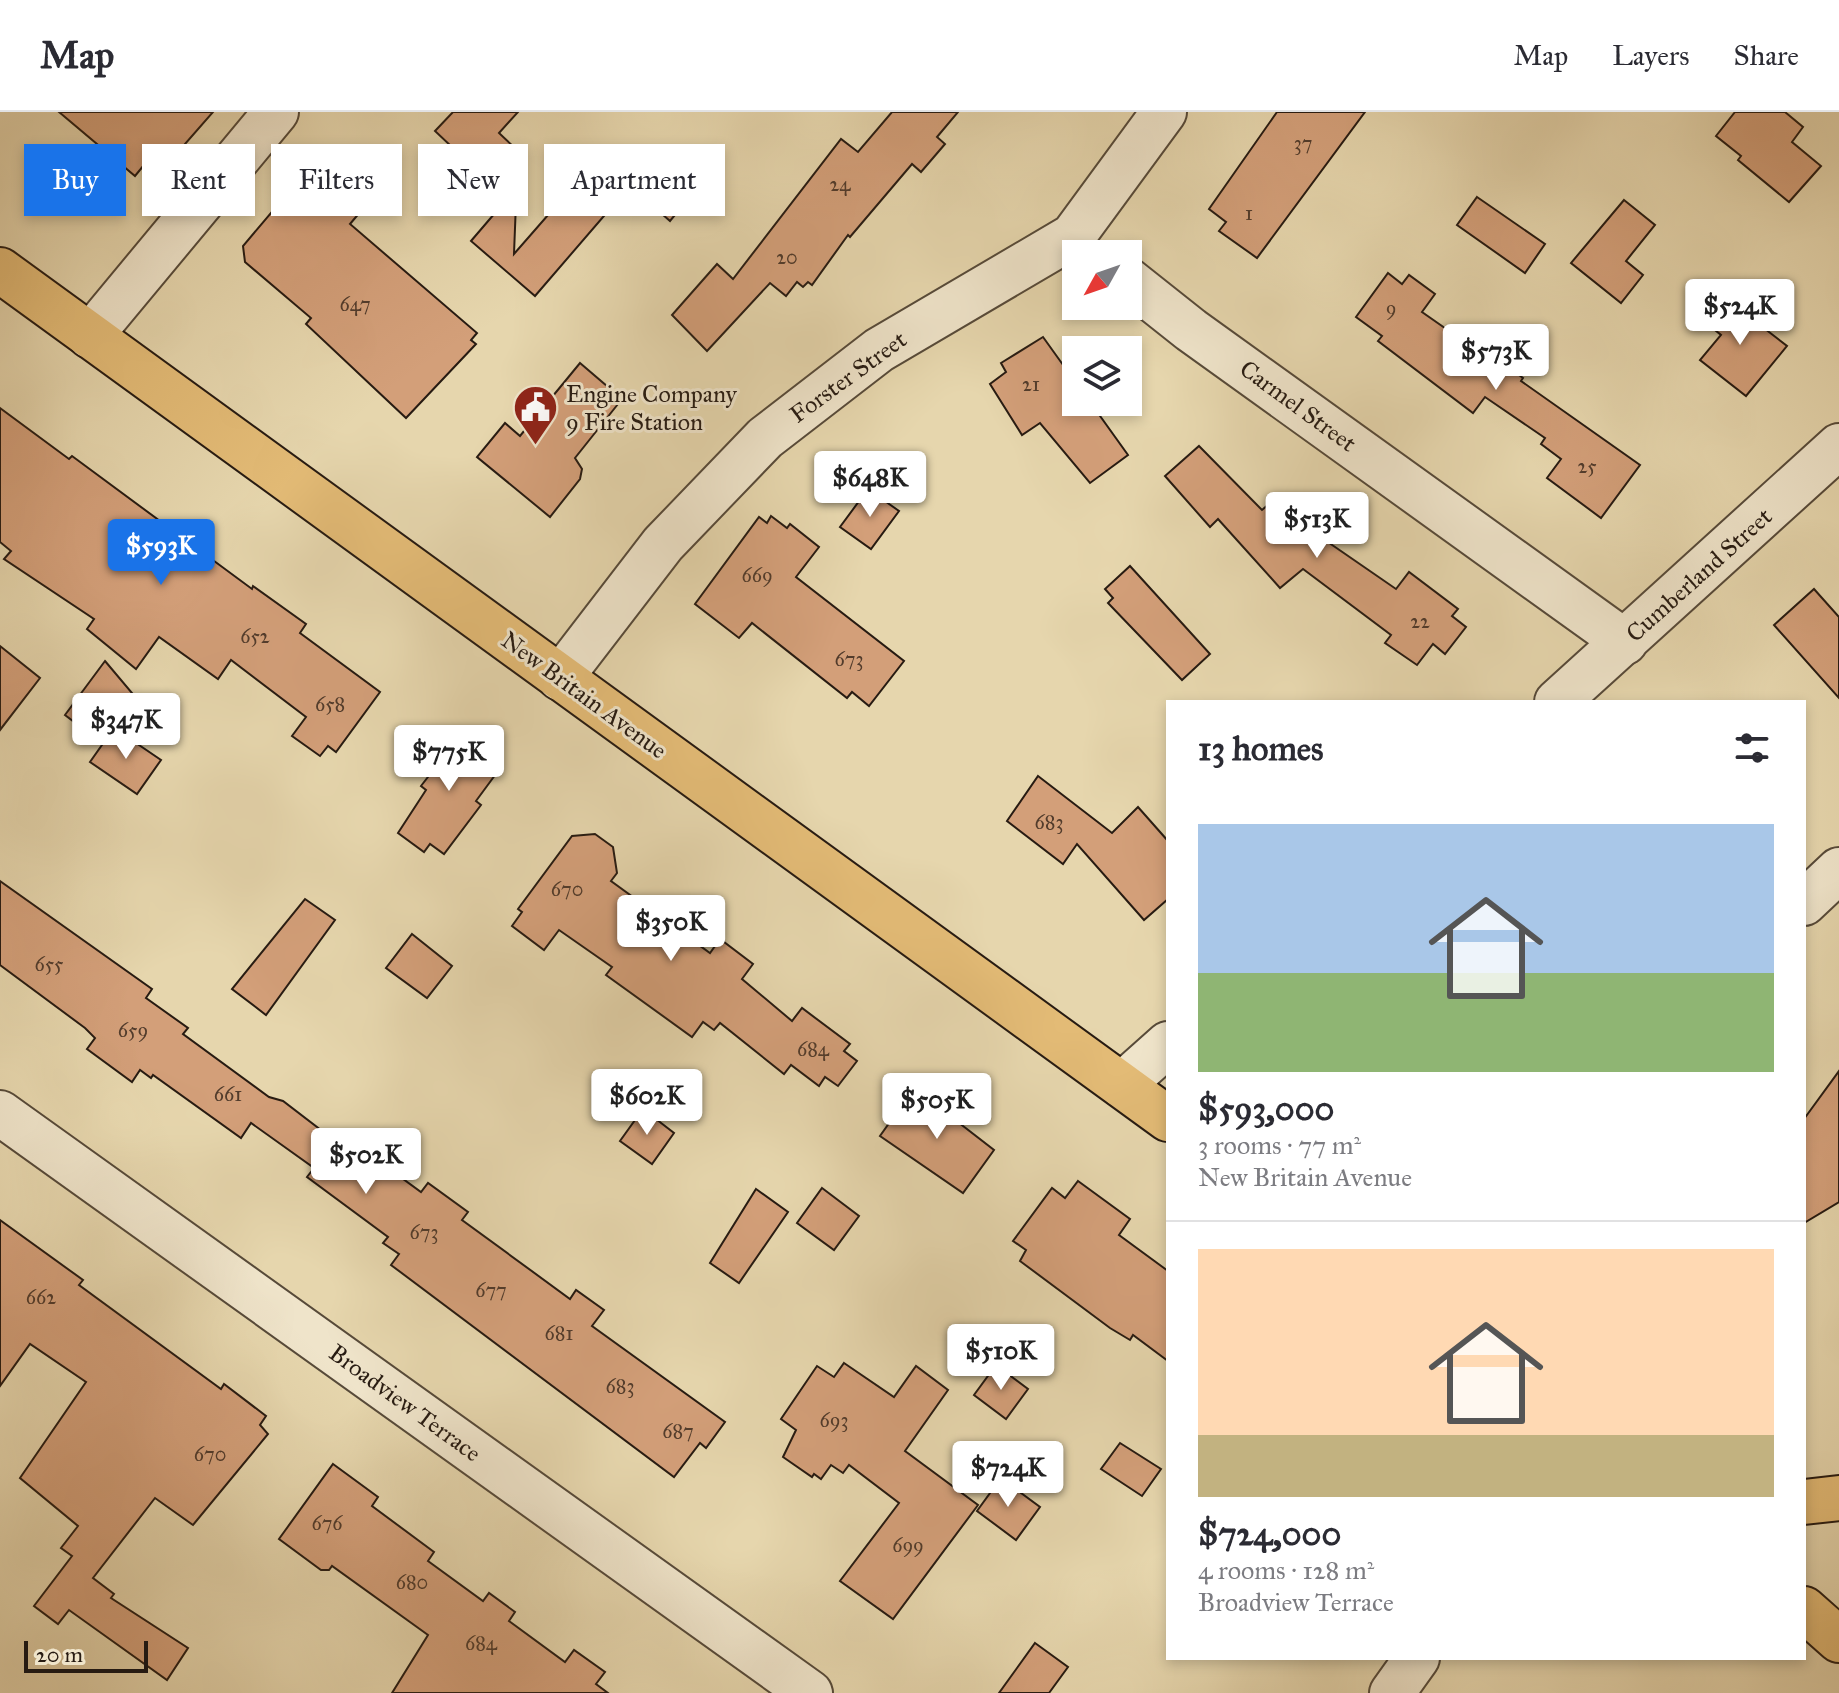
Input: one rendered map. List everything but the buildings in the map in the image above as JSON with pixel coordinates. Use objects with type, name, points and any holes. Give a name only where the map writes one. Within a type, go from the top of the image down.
[{"type":"main road","name":"New Britain Avenue","points":[[0,270],[1166,1118]]},
{"type":"main road","points":[[1806,1502],[1839,1498]]},
{"type":"main road","points":[[1806,1611],[1839,1640]]},
{"type":"street","points":[[90,336],[276,112]]},
{"type":"street","name":"Forster Street","points":[[1087,240],[1164,112]]},
{"type":"street","name":"Forster Street","points":[[560,678],[663,544],[765,438],[879,350],[1062,256]]},
{"type":"street","name":"Carmel Street","points":[[1142,291],[1191,330],[1625,642]]},
{"type":"street","name":"Cumberland Street","points":[[1559,700],[1839,446]]},
{"type":"street","points":[[1806,901],[1839,870]]},
{"type":"street","points":[[1122,1085],[1166,1046]]},
{"type":"street","name":"Broadview Terrace","points":[[0,1113],[810,1693]]},
{"type":"street","points":[[1392,1693],[1416,1660]]},
{"type":"place","name":"Engine Company 9 Fire Station","points":[[535,447]]}]
